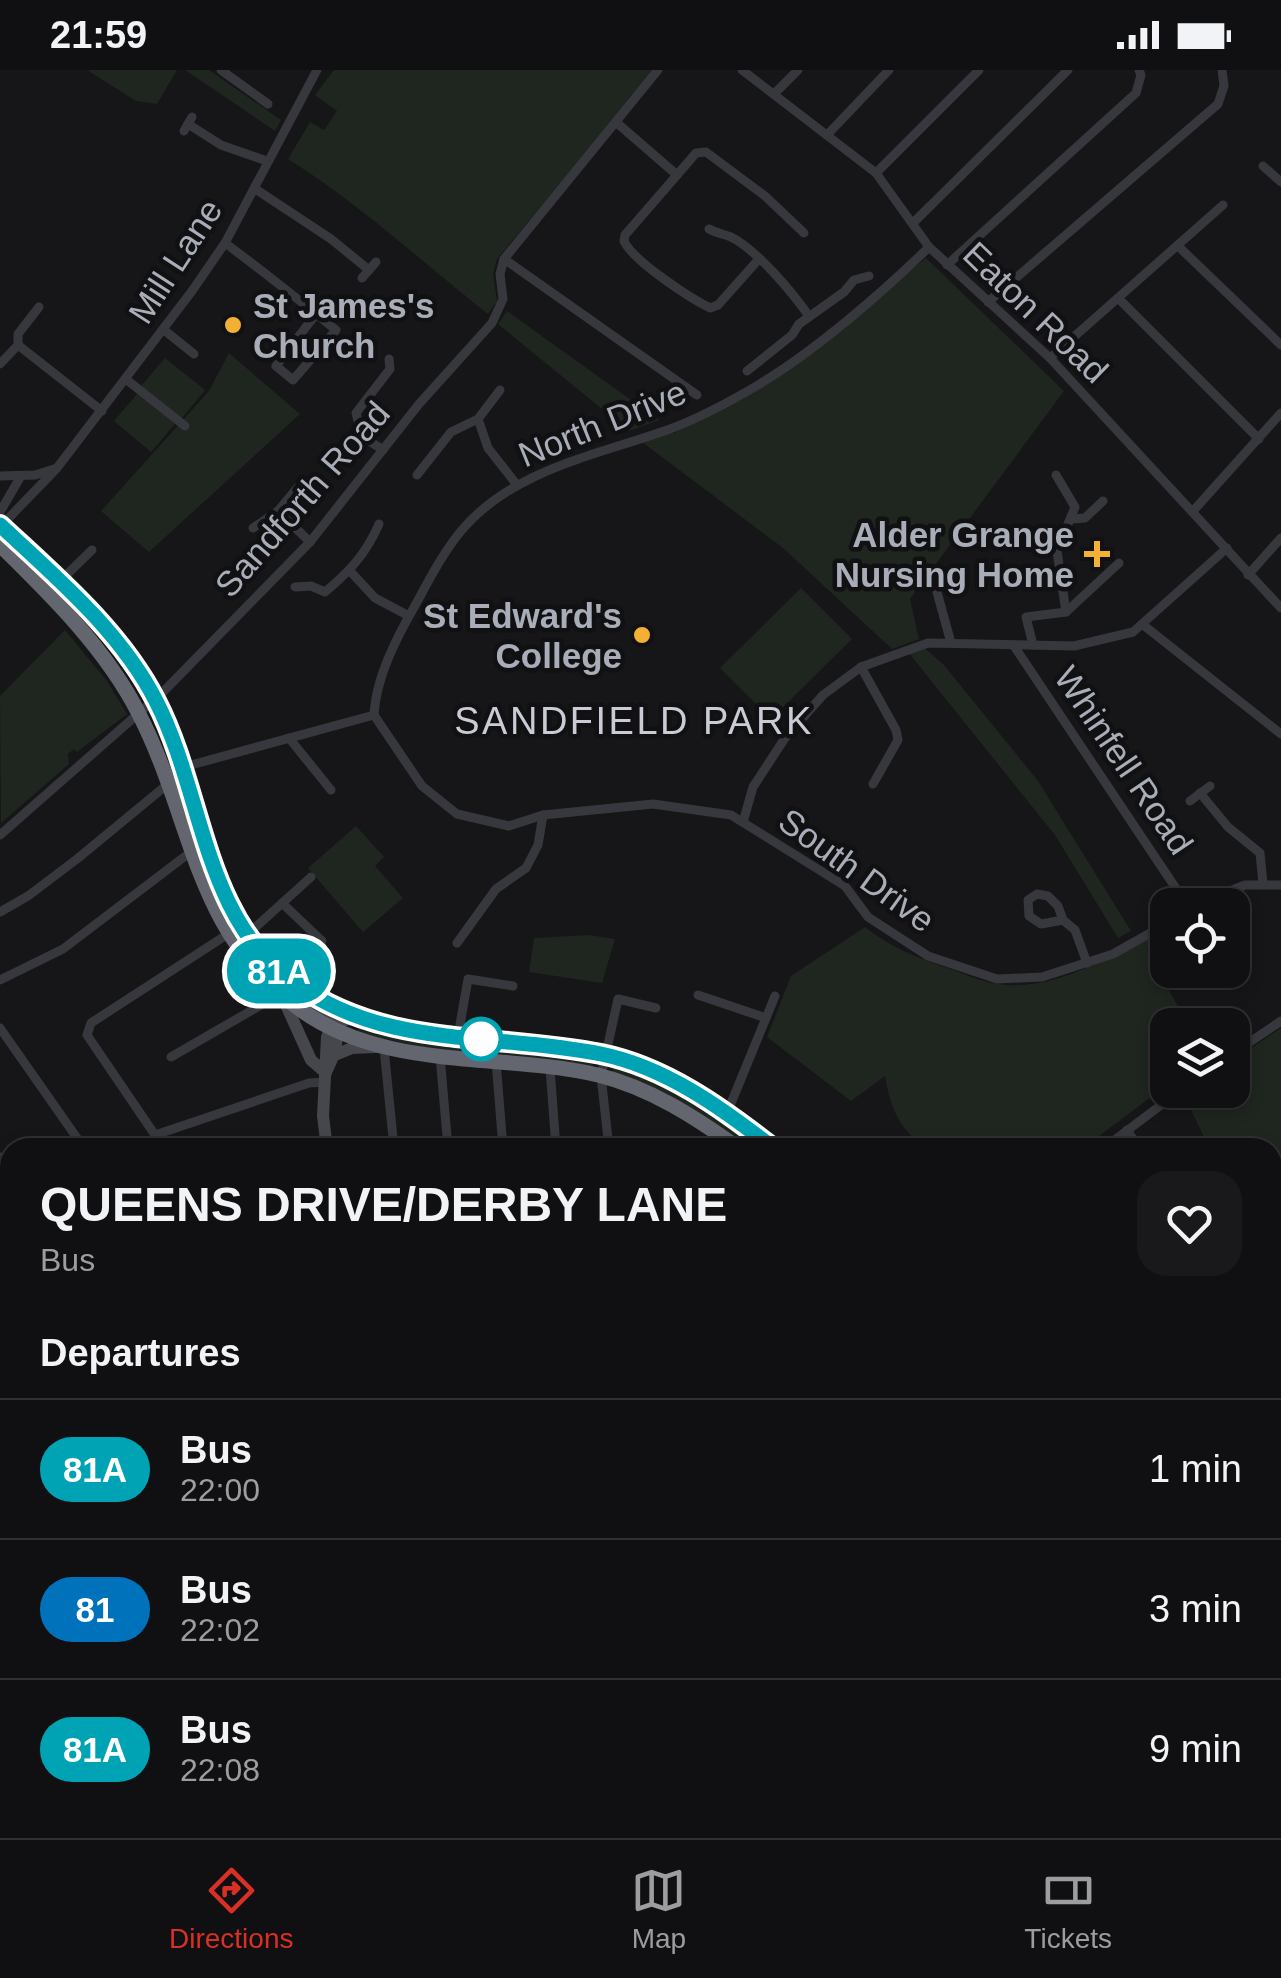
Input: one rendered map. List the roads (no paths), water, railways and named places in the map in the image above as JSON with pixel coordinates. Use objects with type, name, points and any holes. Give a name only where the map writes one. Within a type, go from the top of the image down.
[{"type":"highway","points":[[0,526],[59,582],[133,662],[155,699],[184,770],[212,907],[247,961],[281,995],[334,1028],[382,1048],[600,1076],[672,1104],[723,1138]]},
{"type":"highway","points":[[0,545],[98,651],[139,713],[168,784],[225,898],[263,956],[294,983],[356,1018],[397,1029],[604,1054],[669,1079],[759,1138]]},
{"type":"street","points":[[221,70],[268,104]]},
{"type":"street","name":"Mill Lane","points":[[0,526],[57,468],[102,412],[225,243],[317,70]]},
{"type":"street","points":[[658,70],[504,259],[697,395]]},
{"type":"street","name":"Eaton Road","points":[[742,70],[876,172],[946,265],[1050,358],[1281,608]]},
{"type":"street","points":[[774,94],[798,70]]},
{"type":"street","points":[[828,135],[889,70]]},
{"type":"street","points":[[876,172],[980,70]]},
{"type":"street","points":[[914,222],[1068,70]]},
{"type":"street","points":[[946,265],[1136,93],[1142,76],[1139,70]]},
{"type":"street","points":[[988,302],[1218,104],[1224,86],[1222,70]]},
{"type":"street","points":[[617,123],[678,175]]},
{"type":"street","points":[[188,124],[221,145],[267,161]]},
{"type":"street","points":[[755,257],[718,305],[710,308],[651,270],[624,242],[696,153],[706,152],[798,231]]},
{"type":"street","points":[[1263,166],[1281,182]]},
{"type":"street","points":[[254,188],[331,239],[369,270]]},
{"type":"street","points":[[1050,358],[1223,204]]},
{"type":"street","points":[[708,229],[729,236],[755,257],[790,288],[809,316]]},
{"type":"street","points":[[225,243],[316,314],[336,330],[293,380],[276,366],[316,314]]},
{"type":"street","points":[[1178,246],[1281,345]]},
{"type":"street","name":"North Drive","points":[[374,715],[375,698],[409,616],[462,529],[517,486],[570,461],[670,428],[759,385],[882,290],[930,247]]},
{"type":"street","name":"Sandforth Road","points":[[0,836],[155,699],[310,542],[492,323],[502,302],[500,274],[504,259]]},
{"type":"street","points":[[747,371],[854,280],[869,276]]},
{"type":"street","points":[[1118,298],[1259,439]]},
{"type":"street","points":[[0,364],[18,345],[18,334],[39,306]]},
{"type":"street","points":[[164,330],[194,354]]},
{"type":"street","points":[[18,345],[102,412]]},
{"type":"street","points":[[383,450],[362,436],[356,413],[390,369],[389,359]]},
{"type":"street","points":[[127,380],[185,426]]},
{"type":"street","points":[[417,476],[451,432],[478,419],[500,390]]},
{"type":"street","points":[[1194,510],[1281,413]]},
{"type":"street","points":[[478,419],[488,448],[517,486]]},
{"type":"street","points":[[0,476],[42,474],[57,468]]},
{"type":"street","points":[[1056,475],[1075,507],[1057,551],[1066,612]]},
{"type":"street","points":[[0,512],[21,476]]},
{"type":"street","points":[[253,528],[278,512],[297,488]]},
{"type":"street","points":[[1072,520],[1085,518],[1103,501]]},
{"type":"street","points":[[278,512],[310,542]]},
{"type":"street","points":[[295,587],[311,586],[325,592],[368,549],[379,524]]},
{"type":"street","points":[[1248,575],[1281,538]]},
{"type":"street","points":[[743,822],[753,787],[785,738],[823,695],[861,668],[928,643],[1074,646],[1132,632],[1227,548]]},
{"type":"street","points":[[59,582],[92,550]]},
{"type":"street","points":[[1033,646],[1026,617],[1066,612],[1119,563]]},
{"type":"street","points":[[350,571],[376,598],[409,616]]},
{"type":"street","points":[[937,592],[951,643]]},
{"type":"street","points":[[1142,624],[1281,734]]},
{"type":"street","name":"Whinfell Road","points":[[1014,646],[1178,888]]},
{"type":"street","points":[[861,668],[898,740],[873,784]]},
{"type":"street","points":[[0,912],[28,896],[191,765],[374,715]]},
{"type":"street","name":"South Drive","points":[[374,715],[422,786],[457,814],[509,826],[543,815],[653,804],[731,815],[845,886],[868,917],[928,956],[997,979],[1042,977],[1112,954],[1150,933]]},
{"type":"street","points":[[289,738],[331,790]]},
{"type":"street","points":[[1190,800],[1210,786]]},
{"type":"street","points":[[1200,793],[1228,827],[1260,853],[1263,884]]},
{"type":"street","points":[[457,943],[496,889],[526,868],[538,845],[543,815]]},
{"type":"street","points":[[0,980],[63,949],[200,848]]},
{"type":"street","points":[[248,935],[311,876]]},
{"type":"street","points":[[1237,888],[1281,885]]},
{"type":"street","points":[[282,904],[322,941]]},
{"type":"street","points":[[1063,920],[1075,930],[1086,962]]},
{"type":"street","points":[[228,934],[90,1023],[87,1035],[155,1135],[326,1075],[335,1055],[334,1028],[294,983]]},
{"type":"street","points":[[458,1036],[468,979],[513,986]]},
{"type":"street","points":[[172,1058],[281,995],[310,1060],[326,1075]]},
{"type":"street","points":[[698,995],[766,1018]]},
{"type":"street","points":[[727,1114],[776,996]]},
{"type":"street","points":[[607,1138],[600,1076],[618,999],[656,1008]]},
{"type":"street","points":[[326,1138],[323,1116],[325,1045],[334,1028],[356,1018]]},
{"type":"street","points":[[1250,1042],[1281,1021]]},
{"type":"street","points":[[2,1035],[77,1138]]},
{"type":"street","points":[[335,1055],[352,1048],[382,1048],[393,1138]]},
{"type":"street","points":[[440,1056],[447,1138]]},
{"type":"street","points":[[496,1061],[502,1138]]},
{"type":"street","points":[[550,1068],[555,1138]]},
{"type":"street","points":[[1117,1138],[1157,1108]]},
{"type":"street","points":[[1127,1130],[1132,1138]]},
{"type":"place","name":"St James's Church","points":[[233,325]]},
{"type":"place","name":"Alder Grange Nursing Home","points":[[1097,554]]},
{"type":"place","name":"St Edward's College","points":[[642,635]]},
{"type":"district","name":"SANDFIELD PARK","points":[[634,721]]}]
